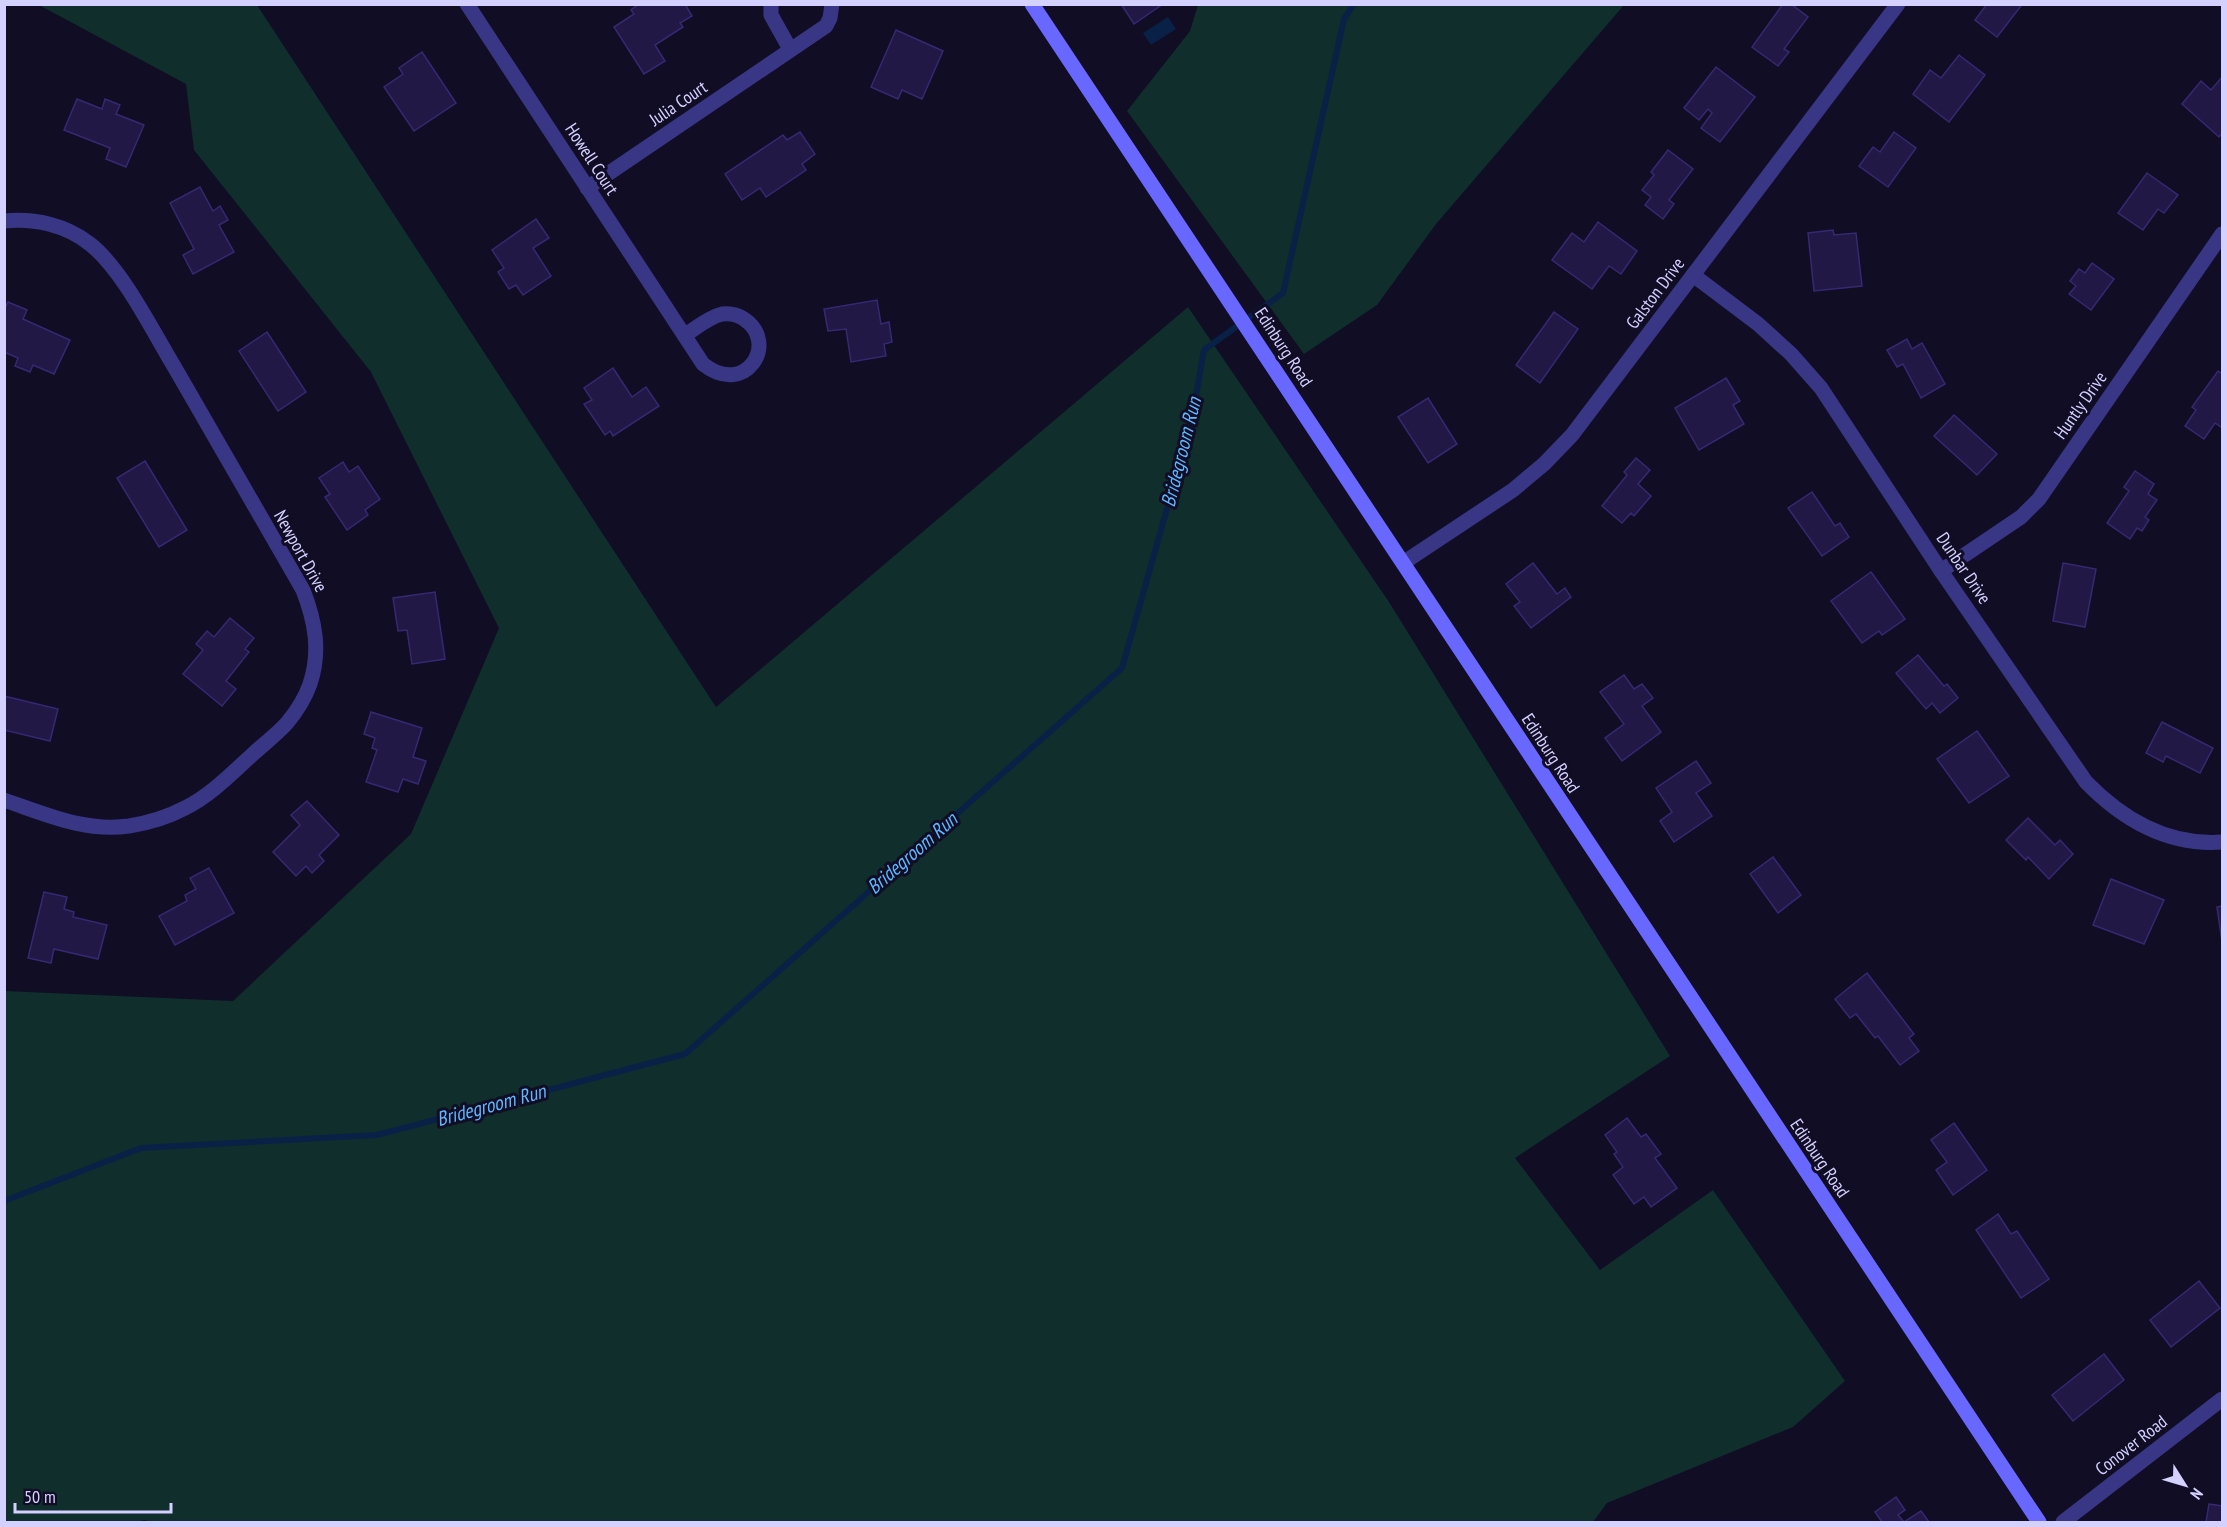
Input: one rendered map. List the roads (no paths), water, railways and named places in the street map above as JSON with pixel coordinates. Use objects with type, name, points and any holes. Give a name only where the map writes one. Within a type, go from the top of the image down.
[{"type":"main road","name":"Edinburg Road","points":[[1032,4],[2039,1522]]},
{"type":"street","name":"Howell Court","points":[[467,4],[703,364],[713,372],[723,375],[738,374],[748,368],[758,351],[756,332],[750,323],[731,314],[712,318],[685,335]]},
{"type":"street","points":[[771,4],[771,15],[790,49]]},
{"type":"street","name":"Julia Court","points":[[587,188],[826,26],[832,4]]},
{"type":"street","name":"Galston Drive","points":[[1403,563],[1513,490],[1544,464],[1572,435],[1898,4]]},
{"type":"street","name":"Newport Drive","points":[[4,221],[20,219],[44,222],[67,230],[90,244],[109,262],[144,316],[303,590],[312,615],[316,640],[315,663],[310,684],[299,706],[286,724],[212,790],[186,808],[156,820],[127,826],[98,827],[65,822],[4,800]]},
{"type":"street","name":"Huntly Drive","points":[[1941,571],[2021,517],[2039,499],[2223,234]]},
{"type":"street","name":"Dunbar Drive","points":[[1693,275],[1758,324],[1791,354],[1821,388],[1941,571],[2086,782],[2106,802],[2129,819],[2155,832],[2182,840],[2223,842]]},
{"type":"street","name":"Conover Road","points":[[2063,1522],[2223,1398]]},
{"type":"water","points":[[1168,17],[1176,29],[1151,45],[1143,33]]},
{"type":"waterway","name":"Bridegroom Run","points":[[4,1201],[141,1148],[377,1135],[685,1054],[1122,668],[1191,424],[1204,350],[1283,293],[1344,19],[1354,4]]}]
